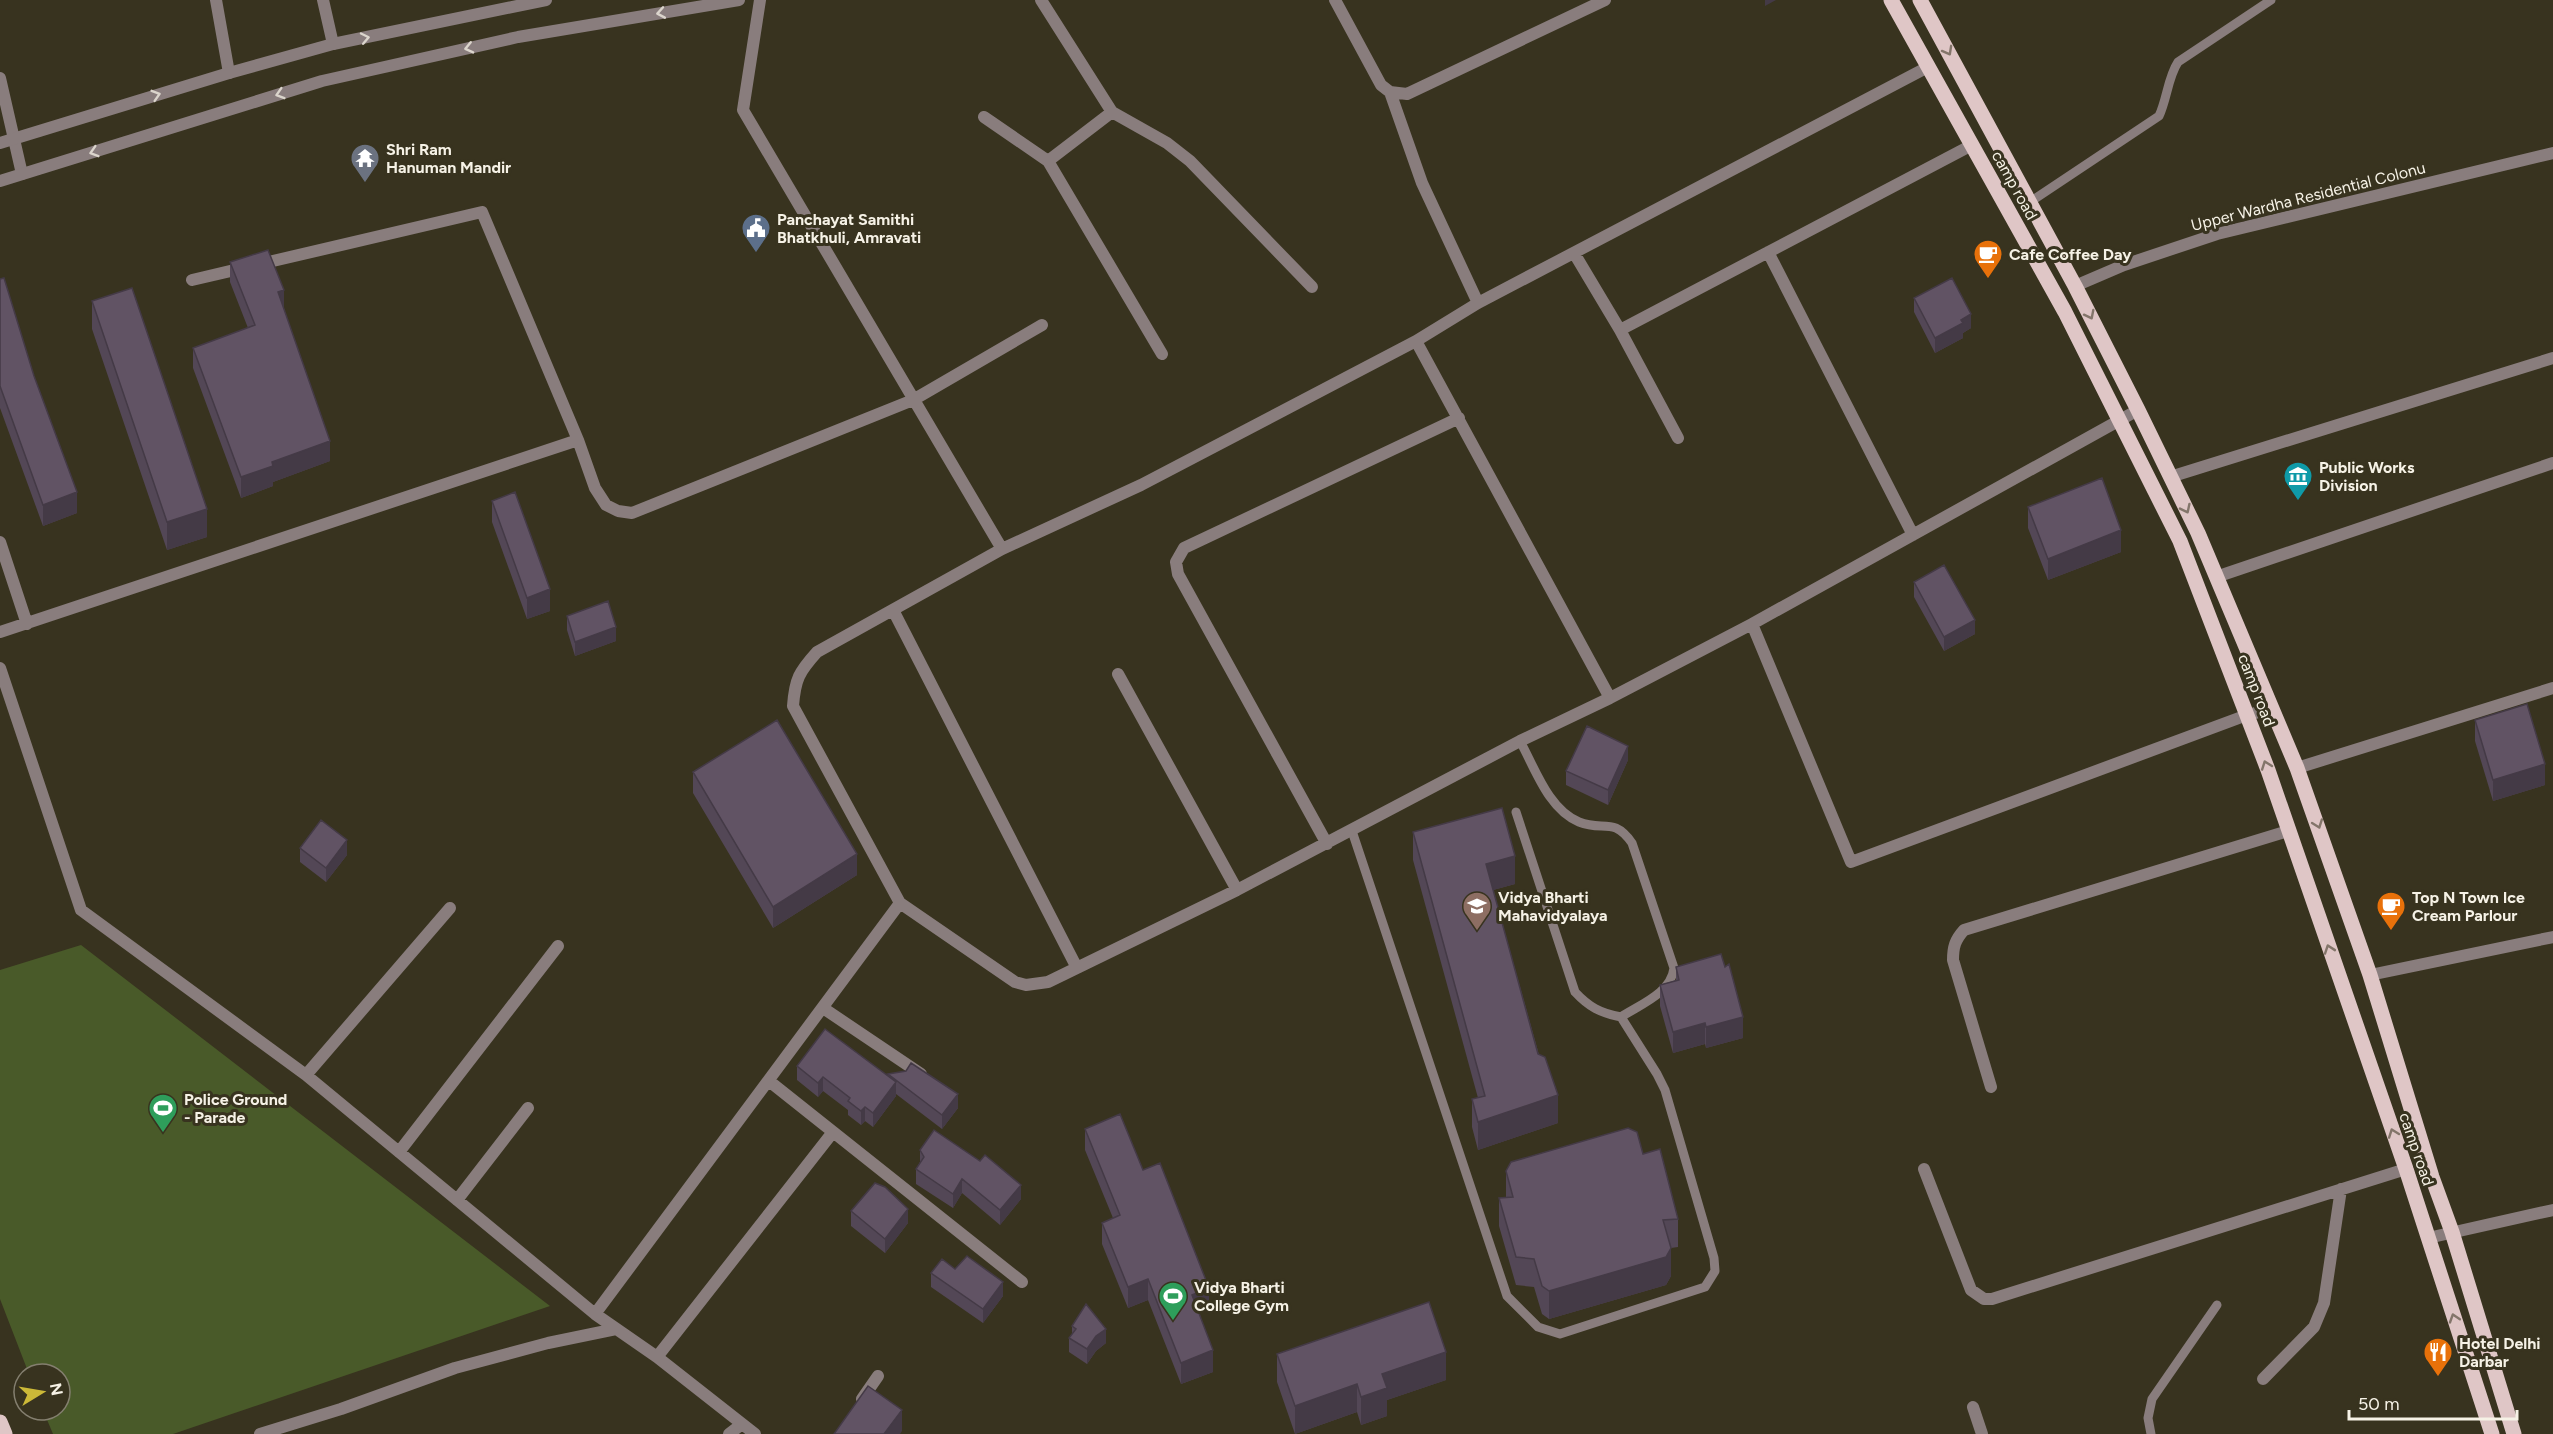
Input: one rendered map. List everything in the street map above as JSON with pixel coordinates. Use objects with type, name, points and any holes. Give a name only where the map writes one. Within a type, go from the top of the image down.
[{"type":"main road","name":"camp road","points":[[1890,0],[2066,312],[2180,541],[2247,715],[2406,1169],[2491,1434]]},
{"type":"main road","name":"camp road","points":[[1920,0],[2075,286],[2138,410],[2216,577],[2297,768],[2370,975],[2432,1177],[2452,1232],[2512,1431]]},
{"type":"main road","points":[[0,1422],[5,1434]]},
{"type":"street","points":[[216,0],[228,73]]},
{"type":"street","points":[[323,0],[333,44]]},
{"type":"street","points":[[0,142],[228,73],[333,44],[546,0]]},
{"type":"street","points":[[0,181],[322,81],[518,37],[740,0]]},
{"type":"street","points":[[760,0],[742,110],[1002,549]]},
{"type":"street","points":[[1041,0],[1112,112],[1167,142],[1190,160],[1312,287]]},
{"type":"street","points":[[1335,0],[1381,85],[1390,92],[1407,94],[1605,0]]},
{"type":"street","points":[[1928,67],[1478,303],[1416,341],[1141,485],[1002,549],[817,652],[800,670],[795,685],[793,706],[900,903],[1015,982],[1036,985],[1048,982],[1237,890],[1520,741],[1610,698],[1752,624],[2138,410]]},
{"type":"street","points":[[0,78],[22,174]]},
{"type":"street","points":[[1390,92],[1422,183],[1478,303]]},
{"type":"street","points":[[1048,161],[1112,112]]},
{"type":"street","points":[[984,117],[1048,161],[1162,354]]},
{"type":"street","points":[[1620,330],[1972,145]]},
{"type":"street","name":"Upper Wardha Residential Colonu","points":[[2075,286],[2124,265],[2217,234],[2553,153]]},
{"type":"street","points":[[192,280],[482,212],[578,440],[595,488],[606,505],[632,513],[913,400],[1041,325]]},
{"type":"street","points":[[1768,252],[1913,535]]},
{"type":"street","points":[[1574,253],[1620,330],[1678,438]]},
{"type":"street","points":[[1416,341],[1610,698]]},
{"type":"street","points":[[2170,477],[2553,358]]},
{"type":"street","points":[[1327,844],[1178,574],[1176,562],[1184,548],[1459,418]]},
{"type":"street","points":[[0,632],[578,440]]},
{"type":"street","points":[[2216,577],[2553,463]]},
{"type":"street","points":[[0,542],[27,624]]},
{"type":"street","points":[[893,610],[1077,968]]},
{"type":"street","points":[[1752,624],[1851,862],[2247,715],[2272,709]]},
{"type":"street","points":[[0,668],[81,910],[306,1075],[595,1314],[657,1357],[755,1434]]},
{"type":"street","points":[[1118,674],[1237,890]]},
{"type":"street","points":[[2297,768],[2553,688]]},
{"type":"street","points":[[1991,1087],[1953,960],[1953,947],[1964,930],[2288,831]]},
{"type":"street","points":[[595,1314],[900,903]]},
{"type":"street","points":[[306,1075],[450,908]]},
{"type":"street","points":[[2370,975],[2553,937]]},
{"type":"street","points":[[399,1152],[558,946]]},
{"type":"street","points":[[823,1008],[931,1081]]},
{"type":"street","points":[[769,1081],[1022,1282]]},
{"type":"street","points":[[458,1200],[528,1108]]},
{"type":"street","points":[[657,1357],[833,1132]]},
{"type":"street","points":[[1924,1169],[1971,1290],[1984,1299],[2004,1296],[2406,1169]]},
{"type":"street","points":[[2264,1379],[2314,1327],[2324,1303],[2326,1275],[2341,1189]]},
{"type":"street","points":[[2428,1238],[2553,1210]]},
{"type":"street","points":[[260,1434],[340,1409],[455,1368],[548,1343],[616,1329]]},
{"type":"street","points":[[858,1405],[878,1376]]},
{"type":"street","points":[[1972,1407],[1982,1434]]},
{"type":"street","points":[[729,1434],[742,1424]]},
{"type":"street","points":[[2491,1434],[2512,1431]]},
{"type":"lane","points":[[2030,202],[2159,116],[2178,62],[2271,0]]},
{"type":"lane","points":[[1520,741],[1554,803],[1566,814],[1580,823],[1616,827],[1625,833],[1632,843],[1674,968],[1667,988],[1621,1017]]},
{"type":"lane","points":[[1352,831],[1506,1296],[1538,1327],[1560,1334],[1705,1287],[1714,1271],[1714,1258],[1665,1090],[1621,1017],[1599,1012],[1585,1003],[1575,992],[1516,812]]},
{"type":"lane","points":[[2151,1434],[2148,1418],[2152,1400],[2217,1305]]},
{"type":"green space","name":"Police Ground - Parade","points":[[81,945],[550,1306],[173,1434],[53,1434],[48,1422],[72,1422],[72,1362],[24,1362],[0,1299],[0,970]]},
{"type":"building","points":[[268,250],[284,290],[278,292],[330,441],[272,462],[273,466],[241,477],[193,348],[255,325],[230,262]]},
{"type":"building","points":[[4,278],[34,376],[77,492],[43,505],[0,386],[0,279]]},
{"type":"building","points":[[1952,278],[1971,314],[1961,320],[1963,323],[1935,338],[1914,298]]},
{"type":"building","points":[[132,288],[207,509],[167,522],[92,301]]},
{"type":"building","points":[[2102,478],[2121,530],[2048,559],[2028,507]]},
{"type":"building","points":[[515,492],[550,589],[527,598],[492,501]]},
{"type":"building","points":[[1944,565],[1975,620],[1944,637],[1914,582]]},
{"type":"building","points":[[608,601],[616,627],[575,642],[567,616]]},
{"type":"building","points":[[2527,704],[2545,764],[2493,780],[2475,720]]},
{"type":"building","points":[[777,720],[857,854],[773,907],[693,772]]},
{"type":"building","points":[[1587,726],[1628,746],[1608,790],[1566,771]]},
{"type":"building","points":[[1502,808],[1515,856],[1486,864],[1538,1054],[1545,1057],[1558,1095],[1478,1122],[1472,1099],[1485,1096],[1413,832]]},
{"type":"building","points":[[321,820],[347,840],[326,868],[300,848]]},
{"type":"building","points":[[1721,954],[1725,967],[1729,964],[1743,1017],[1706,1027],[1705,1023],[1673,1032],[1660,985],[1679,980],[1676,967]]},
{"type":"building","points":[[825,1029],[896,1082],[873,1113],[865,1107],[861,1111],[848,1101],[850,1098],[823,1077],[818,1083],[797,1066]]},
{"type":"building","points":[[911,1063],[958,1094],[942,1115],[888,1074],[906,1071]]},
{"type":"building","points":[[1120,1114],[1143,1170],[1160,1163],[1209,1288],[1192,1295],[1213,1350],[1181,1363],[1148,1279],[1128,1287],[1102,1223],[1120,1215],[1085,1129]]},
{"type":"building","points":[[1628,1128],[1637,1132],[1643,1154],[1660,1149],[1678,1219],[1663,1220],[1671,1248],[1666,1257],[1549,1291],[1542,1286],[1534,1259],[1516,1257],[1499,1198],[1513,1197],[1506,1171],[1511,1162]]},
{"type":"building","points":[[934,1130],[980,1161],[985,1155],[1021,1185],[1000,1210],[962,1179],[953,1194],[916,1169],[924,1157],[920,1150]]},
{"type":"building","points":[[875,1183],[885,1187],[908,1209],[885,1239],[851,1211]]},
{"type":"building","points":[[967,1256],[1003,1282],[983,1309],[931,1273],[942,1259],[955,1269]]},
{"type":"building","points":[[1429,1302],[1446,1352],[1382,1374],[1387,1388],[1361,1397],[1357,1384],[1295,1406],[1277,1354]]},
{"type":"building","points":[[1086,1304],[1106,1329],[1096,1336],[1087,1349],[1069,1338],[1076,1329],[1072,1326]]},
{"type":"building","points":[[868,1386],[902,1410],[884,1434],[834,1434]]},
{"type":"place","name":"Shri Ram Hanuman Mandir","points":[[365,184]]},
{"type":"place","name":"Panchayat Samithi Bhatkhuli, Amravati","points":[[756,254]]},
{"type":"place","name":"Cafe Coffee Day","points":[[1988,280]]},
{"type":"place","name":"Public Works Division","points":[[2298,502]]},
{"type":"place","name":"Vidya Bharti Mahavidyalaya","points":[[1477,932]]},
{"type":"place","name":"Top N Town Ice Cream Parlour","points":[[2391,932]]},
{"type":"place","name":"Police Ground - Parade","points":[[163,1134]]},
{"type":"place","name":"Vidya Bharti College Gym","points":[[1173,1322]]},
{"type":"place","name":"Hotel Delhi Darbar","points":[[2438,1378]]}]
